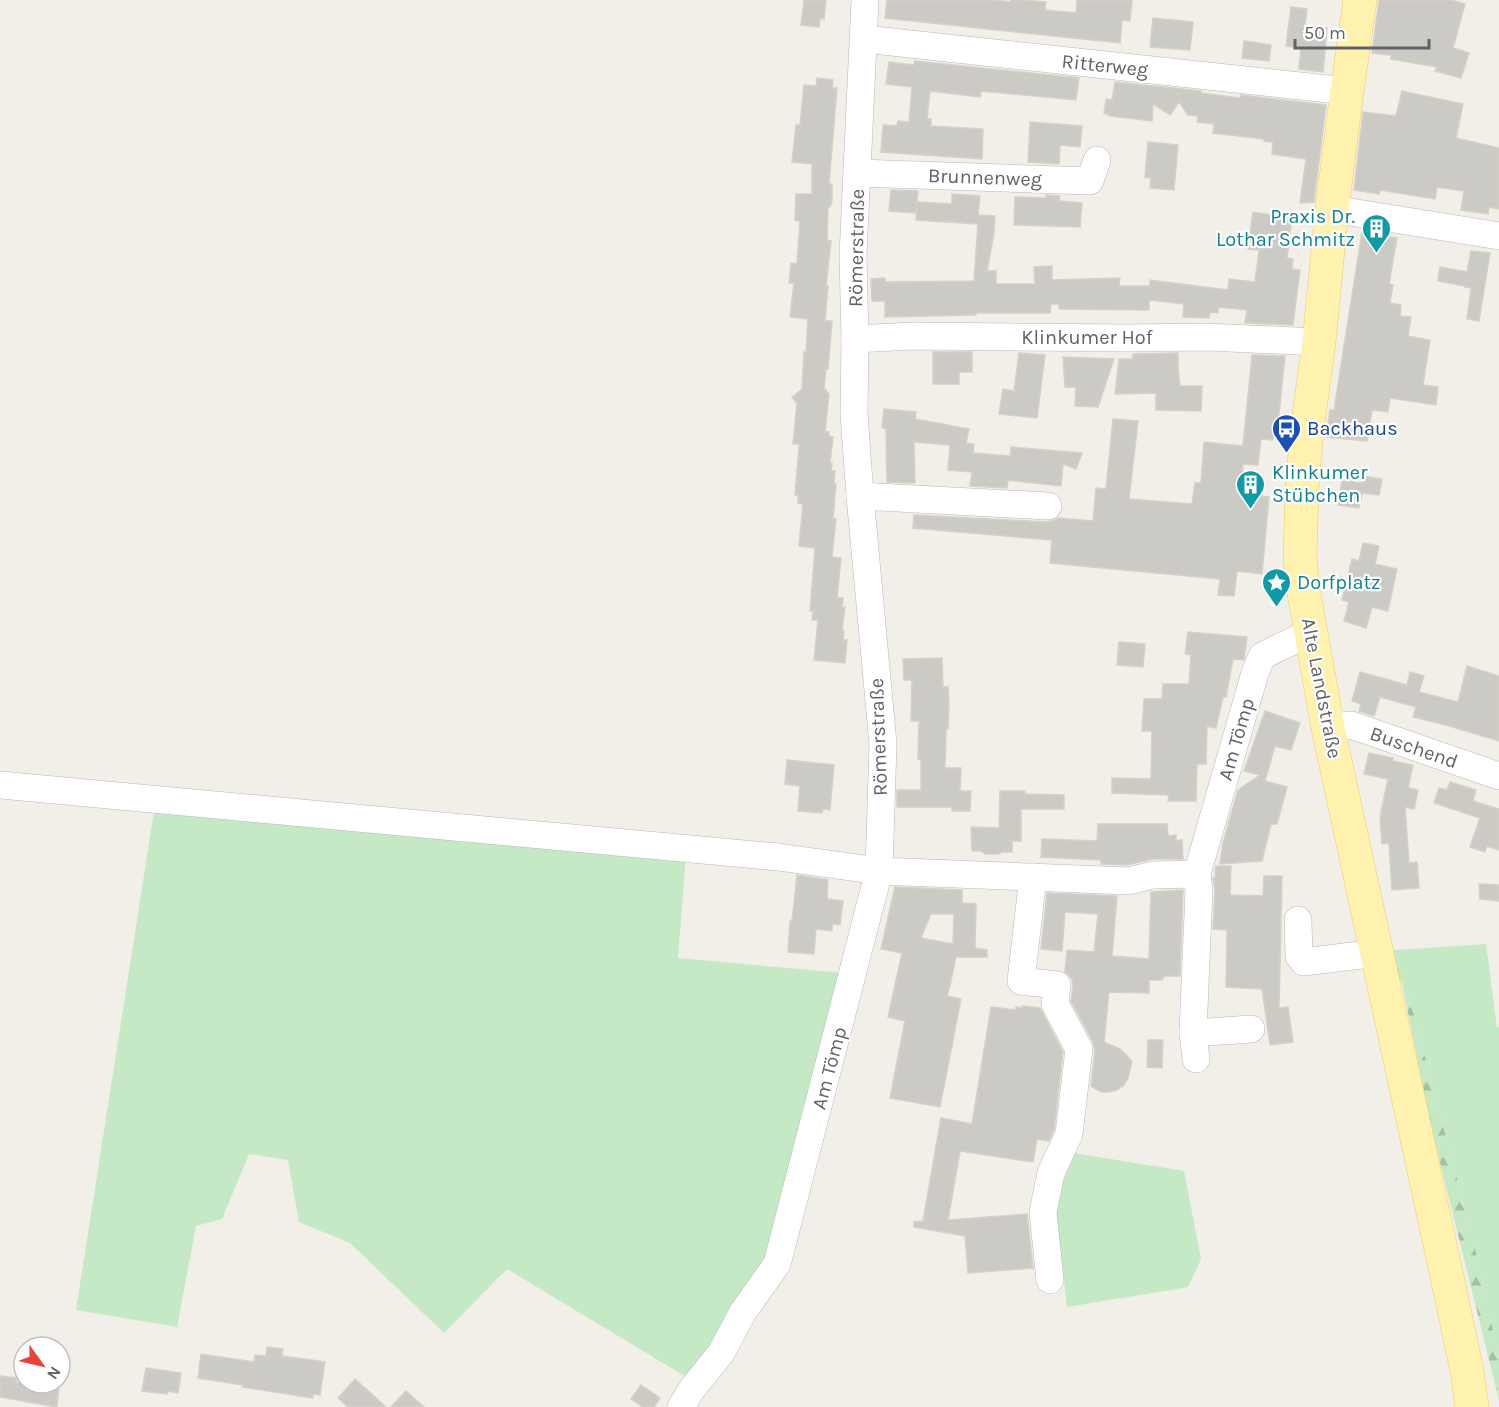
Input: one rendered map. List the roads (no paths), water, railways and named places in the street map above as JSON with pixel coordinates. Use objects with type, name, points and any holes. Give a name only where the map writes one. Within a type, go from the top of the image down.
[{"type":"main road","name":"Alte Landstraße","points":[[1360,0],[1332,208],[1319,342],[1307,430],[1302,488],[1300,559],[1328,728],[1464,1359],[1472,1407]]},
{"type":"street","name":"Römerstraße","points":[[865,0],[854,256],[854,414],[883,744],[879,871]]},
{"type":"street","name":"Ritterweg","points":[[864,39],[1347,91]]},
{"type":"street","name":"Brunnenweg","points":[[858,173],[1090,181],[1097,160]]},
{"type":"street","points":[[1332,208],[1499,236]]},
{"type":"street","name":"Klinkumer Hof","points":[[855,339],[913,336],[1207,337],[1319,342]]},
{"type":"street","points":[[860,496],[1048,506]]},
{"type":"street","name":"Am Tömp","points":[[1251,1029],[1194,1046],[1199,890],[1197,874],[1255,673],[1262,656],[1311,632]]},
{"type":"street","name":"Buschend","points":[[1328,728],[1351,725],[1499,776]]},
{"type":"street","points":[[5,786],[778,857],[879,871],[1129,881],[1153,875],[1197,874]]},
{"type":"street","name":"Am Tömp","points":[[681,1407],[692,1389],[721,1353],[742,1312],[777,1264],[879,871]]},
{"type":"street","points":[[1033,877],[1021,981],[1057,985],[1055,1004],[1079,1049],[1069,1134],[1051,1173],[1043,1212],[1050,1280]]},
{"type":"street","points":[[1298,920],[1299,956],[1304,962],[1380,966]]},
{"type":"place","name":"Praxis Dr. Lothar Schmitz","points":[[1376,254]]},
{"type":"place","name":"Backhaus","points":[[1286,454]]},
{"type":"place","name":"Klinkumer Stübchen","points":[[1251,510]]},
{"type":"place","name":"Dorfplatz","points":[[1276,608]]}]
